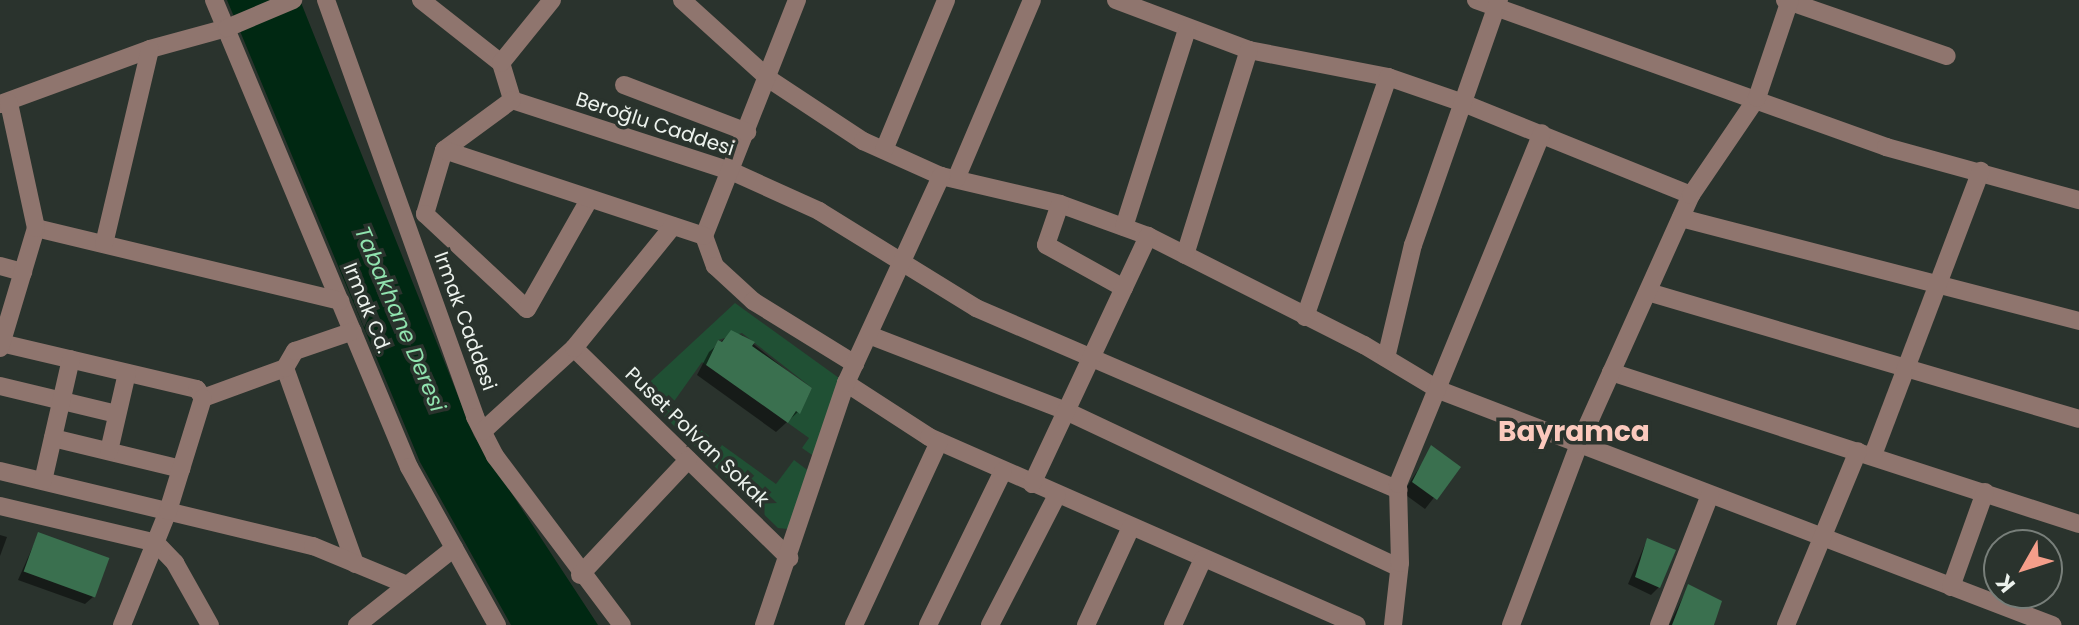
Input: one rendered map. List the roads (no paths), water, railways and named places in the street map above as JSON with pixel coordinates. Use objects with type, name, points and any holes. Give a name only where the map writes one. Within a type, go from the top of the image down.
[{"type":"street","name":"Irmak Cd.","points":[[214,0],[231,26],[409,467],[497,625]]},
{"type":"street","points":[[203,398],[197,389],[1,345],[36,228],[4,103],[150,49],[231,26],[293,0]]},
{"type":"street","name":"Irmak Caddesi","points":[[326,0],[483,431],[580,575],[622,625]]},
{"type":"street","points":[[421,0],[501,63],[512,100],[444,150],[425,214],[527,309],[589,200]]},
{"type":"street","points":[[501,63],[552,0]]},
{"type":"street","points":[[682,0],[769,79],[817,114],[884,150],[948,178],[1060,204],[1148,236],[1386,358],[1439,390],[1951,587],[2030,621],[2052,625]]},
{"type":"street","points":[[797,0],[769,79],[704,236],[715,266],[753,301],[855,364]]},
{"type":"street","points":[[884,150],[946,0]]},
{"type":"street","points":[[764,625],[846,383],[1032,0]]},
{"type":"street","points":[[1116,0],[1249,50],[1388,77],[1542,133],[1691,195]]},
{"type":"street","points":[[1476,0],[1498,4],[1886,147],[2079,200]]},
{"type":"street","points":[[1511,625],[1579,444],[1691,195],[1757,98],[1788,1],[1947,56]]},
{"type":"street","points":[[1386,358],[1413,245],[1498,4]]},
{"type":"street","points":[[1124,227],[1187,29]]},
{"type":"street","points":[[104,244],[150,49]]},
{"type":"street","points":[[1185,255],[1249,50]]},
{"type":"street","points":[[1305,317],[1388,77]]},
{"type":"street","points":[[624,85],[747,132]]},
{"type":"street","name":"Beroğlu Caddesi","points":[[512,100],[731,171],[819,211],[902,266],[976,308],[1398,490]]},
{"type":"street","points":[[1393,625],[1399,568],[1398,490],[1542,133]]},
{"type":"street","points":[[444,150],[704,236]]},
{"type":"street","points":[[1786,625],[1904,367],[1981,171]]},
{"type":"street","points":[[1060,204],[1046,245],[1124,288]]},
{"type":"street","points":[[1681,218],[1940,281],[2079,321]]},
{"type":"street","points":[[483,431],[574,348],[673,226]]},
{"type":"street","points":[[36,228],[340,301]]},
{"type":"street","points":[[1032,484],[1148,236]]},
{"type":"street","points":[[0,266],[23,272]]},
{"type":"street","points":[[1648,292],[2079,419]]},
{"type":"street","points":[[203,398],[285,368],[295,351],[353,331]]},
{"type":"street","points":[[869,335],[1066,411],[1399,568]]},
{"type":"street","name":"Puset Polvan Sokak","points":[[574,348],[789,558]]},
{"type":"street","points":[[43,481],[71,359]]},
{"type":"street","points":[[285,368],[355,564]]},
{"type":"street","points":[[1611,372],[2079,524]]},
{"type":"street","points":[[109,451],[127,373]]},
{"type":"street","points":[[846,383],[939,442],[1357,625]]},
{"type":"street","points":[[0,386],[117,414]]},
{"type":"street","points":[[122,625],[168,511],[203,398]]},
{"type":"street","points":[[53,438],[181,469]]},
{"type":"street","points":[[854,625],[939,442]]},
{"type":"street","points":[[580,575],[688,460]]},
{"type":"street","points":[[0,471],[313,546],[407,585]]},
{"type":"street","points":[[928,625],[1003,471]]},
{"type":"street","points":[[1951,587],[1985,492]]},
{"type":"street","points":[[990,625],[1057,495]]},
{"type":"street","points":[[1659,625],[1710,495]]},
{"type":"street","points":[[0,506],[156,543],[175,563],[210,625]]},
{"type":"street","points":[[1086,625],[1131,527]]},
{"type":"street","points":[[357,625],[454,548]]},
{"type":"street","points":[[1173,625],[1203,559]]},
{"type":"water","name":"Tabakhane Deresi","points":[[227,0],[300,0],[474,436],[598,625],[511,625],[420,462]]},
{"type":"district","name":"Bayramca","points":[[1574,432]]}]
